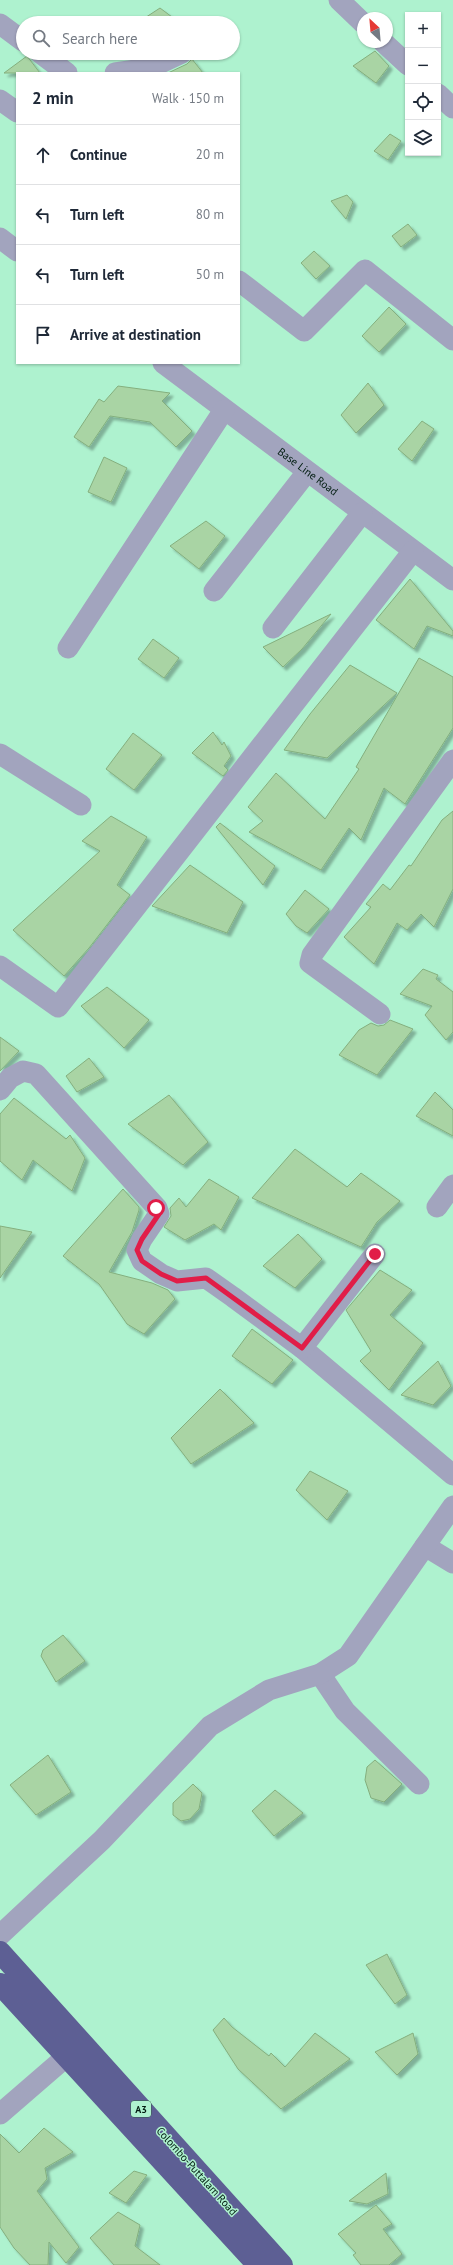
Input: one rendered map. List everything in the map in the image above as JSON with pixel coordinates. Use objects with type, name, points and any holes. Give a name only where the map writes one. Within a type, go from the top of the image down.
[{"type":"highway","name":"Colombo-Puttalam Road","points":[[0,1952],[282,2265]]},
{"type":"highway","name":"Colombo-Puttalam Road","points":[[0,1984],[258,2265]]},
{"type":"street","points":[[339,0],[357,17]]},
{"type":"street","points":[[0,24],[16,36]]},
{"type":"street","points":[[390,48],[405,62]]},
{"type":"street","points":[[49,60],[66,72]]},
{"type":"street","points":[[122,72],[150,68],[167,60]]},
{"type":"street","points":[[441,97],[453,108]]},
{"type":"street","points":[[0,100],[16,111]]},
{"type":"street","points":[[0,238],[16,250]]},
{"type":"street","points":[[240,282],[304,331],[365,270],[453,340]]},
{"type":"street","name":"Base Line Road","points":[[164,364],[453,580]]},
{"type":"street","points":[[68,648],[224,410]]},
{"type":"street","points":[[214,591],[307,472]]},
{"type":"street","points":[[273,628],[362,513]]},
{"type":"street","points":[[0,966],[58,1007],[413,551]]},
{"type":"street","points":[[0,754],[81,805]]},
{"type":"street","points":[[380,1014],[310,963],[312,955],[453,760]]},
{"type":"street","points":[[0,1090],[10,1078],[23,1071],[36,1074],[156,1208],[159,1214],[142,1239],[137,1250],[142,1261],[161,1274],[177,1281],[206,1278],[302,1348],[453,1475]]},
{"type":"street","points":[[437,1207],[453,1185]]},
{"type":"street","points":[[302,1348],[375,1254]]},
{"type":"street","points":[[0,1935],[102,1840],[210,1726],[269,1690],[320,1674],[348,1656],[453,1506]]},
{"type":"street","points":[[425,1546],[453,1563]]},
{"type":"street","points":[[320,1674],[345,1711],[419,1784]]},
{"type":"street","points":[[0,2114],[67,2056]]},
{"type":"building","points":[[160,8],[171,16],[148,16]]},
{"type":"building","points":[[375,51],[389,66],[376,83],[353,66]]},
{"type":"building","points":[[22,60],[30,60],[39,72],[16,72],[4,73]]},
{"type":"building","points":[[193,60],[202,72],[170,72]]},
{"type":"building","points":[[390,134],[401,141],[388,160],[374,151]]},
{"type":"building","points":[[347,195],[353,202],[346,219],[331,201]]},
{"type":"building","points":[[408,224],[417,235],[401,247],[392,236]]},
{"type":"building","points":[[314,251],[330,266],[316,279],[301,263]]},
{"type":"building","points":[[389,307],[406,324],[379,352],[362,336]]},
{"type":"building","points":[[368,383],[384,405],[356,433],[341,415]]},
{"type":"building","points":[[118,386],[170,393],[162,401],[192,431],[176,447],[150,422],[110,416],[89,447],[74,437],[99,399],[104,402]]},
{"type":"building","points":[[422,421],[434,429],[412,461],[398,449]]},
{"type":"building","points":[[104,457],[127,468],[111,502],[88,492]]},
{"type":"building","points":[[206,521],[225,536],[199,569],[170,546]]},
{"type":"building","points":[[410,579],[453,631],[453,636],[427,626],[414,649],[376,620]]},
{"type":"building","points":[[331,614],[302,649],[283,667],[263,647]]},
{"type":"building","points":[[153,639],[179,658],[164,678],[138,659]]},
{"type":"building","points":[[419,658],[453,677],[453,728],[405,804],[384,788],[361,840],[349,828],[321,870],[249,832],[263,821],[248,807],[276,773],[325,819],[359,769],[356,767]]},
{"type":"building","points":[[350,665],[397,693],[327,758],[284,750],[310,714]]},
{"type":"building","points":[[213,732],[222,745],[224,742],[231,756],[224,766],[228,770],[223,776],[192,753]]},
{"type":"building","points":[[133,733],[162,755],[134,790],[106,769]]},
{"type":"building","points":[[453,811],[453,889],[434,927],[421,914],[407,930],[397,923],[374,964],[344,937],[371,907],[366,904],[383,884],[390,890],[409,865],[411,866],[442,820]]},
{"type":"building","points":[[111,816],[147,837],[117,885],[130,895],[89,948],[64,976],[13,930],[100,851],[82,841]]},
{"type":"building","points":[[220,823],[275,866],[263,885],[216,827]]},
{"type":"building","points":[[190,865],[243,902],[227,933],[152,906]]},
{"type":"building","points":[[305,890],[329,909],[307,933],[296,926],[286,914]]},
{"type":"building","points":[[423,969],[438,975],[436,979],[453,992],[453,1032],[446,1040],[425,1015],[432,1006],[400,994]]},
{"type":"building","points":[[107,987],[149,1020],[124,1048],[81,1006]]},
{"type":"building","points":[[390,1020],[413,1029],[377,1075],[339,1055],[359,1030],[371,1023],[378,1026],[384,1025]]},
{"type":"building","points":[[0,1037],[19,1051],[0,1071]]},
{"type":"building","points":[[89,1058],[104,1077],[77,1092],[66,1076]]},
{"type":"building","points":[[435,1092],[453,1110],[453,1136],[416,1116]]},
{"type":"building","points":[[169,1095],[208,1142],[183,1165],[128,1124]]},
{"type":"building","points":[[14,1098],[66,1139],[70,1135],[85,1158],[72,1191],[33,1160],[22,1180],[0,1161],[0,1114]]},
{"type":"building","points":[[295,1149],[347,1187],[361,1173],[400,1201],[377,1222],[361,1247],[252,1198]]},
{"type":"building","points":[[209,1179],[239,1197],[221,1230],[214,1224],[185,1240],[164,1227],[171,1216],[170,1208],[179,1198],[186,1207]]},
{"type":"building","points":[[123,1189],[139,1207],[139,1210],[132,1232],[109,1272],[152,1283],[168,1290],[175,1299],[144,1334],[127,1324],[99,1284],[63,1256]]},
{"type":"building","points":[[0,1226],[32,1232],[0,1278]]},
{"type":"building","points":[[298,1234],[322,1259],[295,1288],[263,1266]]},
{"type":"building","points":[[380,1270],[412,1290],[390,1315],[423,1343],[389,1390],[360,1361],[371,1351],[346,1310]]},
{"type":"building","points":[[252,1329],[293,1360],[272,1384],[232,1356]]},
{"type":"building","points":[[438,1361],[451,1386],[433,1405],[401,1395]]},
{"type":"building","points":[[220,1389],[254,1423],[191,1464],[171,1438]]},
{"type":"building","points":[[310,1471],[348,1491],[327,1520],[296,1490]]},
{"type":"building","points":[[63,1635],[85,1661],[56,1682],[41,1656],[43,1650]]},
{"type":"building","points":[[48,1755],[71,1792],[36,1815],[10,1785]]},
{"type":"building","points":[[375,1760],[402,1784],[384,1802],[371,1798],[365,1780],[367,1767]]},
{"type":"building","points":[[193,1784],[202,1793],[199,1809],[190,1819],[181,1821],[173,1815],[173,1803]]},
{"type":"building","points":[[275,1790],[303,1813],[274,1836],[252,1811]]},
{"type":"building","points":[[387,1954],[407,1995],[395,2004],[366,1965]]},
{"type":"building","points":[[224,2018],[232,2027],[269,2056],[271,2053],[285,2067],[315,2033],[350,2059],[281,2109],[238,2069],[213,2030]]},
{"type":"building","points":[[413,2033],[418,2054],[397,2075],[375,2052]]},
{"type":"building","points":[[44,2128],[73,2152],[45,2168],[47,2179],[37,2191],[79,2247],[66,2263],[49,2242],[48,2265],[30,2265],[14,2248],[0,2227],[0,2134],[19,2153]]},
{"type":"building","points":[[134,2171],[147,2175],[126,2203],[109,2193]]},
{"type":"building","points":[[386,2173],[388,2194],[367,2204],[349,2201]]},
{"type":"building","points":[[376,2205],[392,2224],[383,2229],[402,2254],[389,2265],[361,2265],[353,2255],[356,2253],[338,2234]]},
{"type":"building","points":[[118,2212],[140,2225],[135,2246],[160,2265],[114,2265],[90,2238]]},
{"type":"route","points":[[156,1208],[159,1214],[142,1239],[137,1250],[142,1261],[161,1274],[177,1281],[192,1278],[206,1278],[233,1296],[302,1348],[375,1254]]}]
